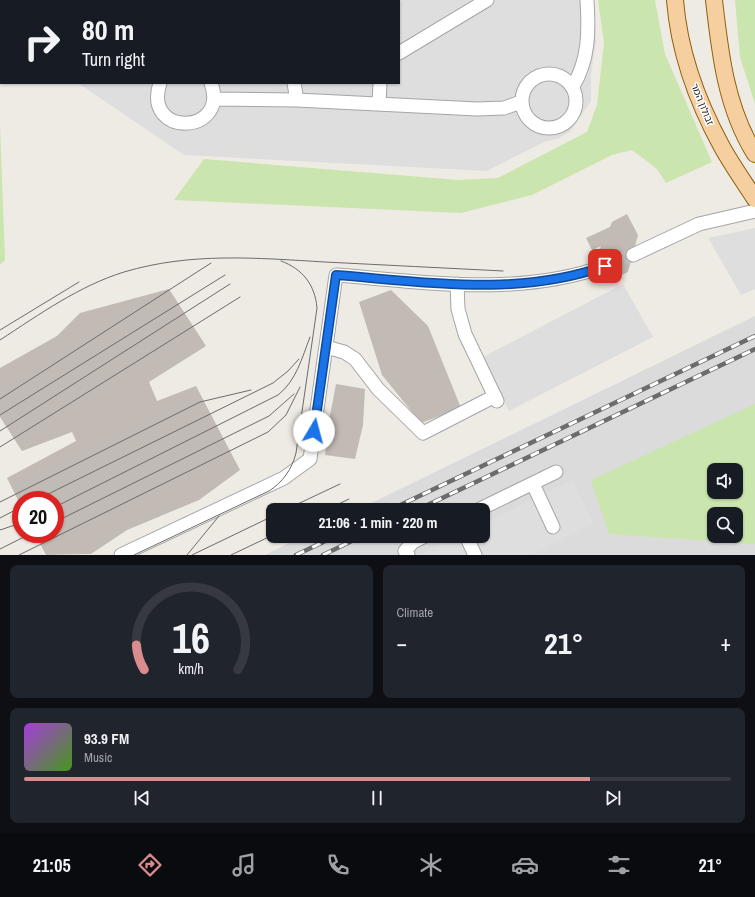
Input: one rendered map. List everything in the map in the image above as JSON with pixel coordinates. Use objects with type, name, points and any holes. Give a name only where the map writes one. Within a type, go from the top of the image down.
[{"type":"main road","name":"זבולון המר","points":[[675,0],[677,18],[690,71],[705,112],[723,148],[755,199]]},
{"type":"main road","points":[[714,0],[719,43],[726,81],[738,121],[752,149]]},
{"type":"street","points":[[400,52],[487,0]]},
{"type":"street","points":[[573,86],[586,59],[588,35],[587,0]]},
{"type":"street","points":[[541,74],[559,75],[573,86],[576,94],[575,111],[571,118],[557,127],[540,127],[533,123],[523,110],[522,102],[522,93],[526,85],[533,78],[541,74]]},
{"type":"street","points":[[155,86],[157,102],[161,111],[176,123],[186,124],[196,122],[204,117],[211,109],[214,100],[211,84]]},
{"type":"street","points":[[294,84],[297,100]]},
{"type":"street","points":[[379,104],[380,84]]},
{"type":"street","points":[[214,100],[297,100],[477,109],[504,108],[522,102]]},
{"type":"street","points":[[633,255],[699,224],[755,211]]},
{"type":"street","points":[[121,555],[284,478],[310,459],[336,275],[489,285],[534,283],[571,276],[605,266]]},
{"type":"street","points":[[326,347],[344,352],[355,359],[378,389],[423,433],[496,398],[465,334],[458,309],[457,284]]},
{"type":"street","points":[[490,504],[556,472]]},
{"type":"street","points":[[532,484],[553,527]]},
{"type":"street","points":[[403,554],[412,543]]},
{"type":"street","points":[[469,543],[475,555]]},
{"type":"shaded area","points":[[400,0],[592,0],[596,41],[591,75],[591,101],[570,132],[557,139],[546,141],[487,171],[184,155],[79,84],[400,84]]},
{"type":"shaded area","points":[[755,228],[755,289],[741,295],[708,238]]},
{"type":"shaded area","points":[[623,284],[653,337],[509,411],[481,358]]},
{"type":"shaded area","points":[[755,316],[755,555],[265,555],[289,543],[490,543],[490,503],[371,503]]},
{"type":"shaded area","points":[[573,480],[594,524],[532,555],[419,555],[443,543],[490,543],[490,521]]},
{"type":"green space","points":[[598,0],[655,0],[665,54],[712,162],[666,183],[657,169],[632,150],[612,155],[532,195],[461,213],[174,200],[204,159],[458,180],[498,178],[587,132],[597,105],[604,43]]},
{"type":"green space","points":[[735,0],[755,0],[755,104],[740,57]]},
{"type":"green space","points":[[0,124],[5,260],[0,265]]},
{"type":"green space","points":[[755,404],[755,544],[740,543],[743,543],[743,507],[707,507],[707,541],[609,534],[591,480]]},
{"type":"building","points":[[627,214],[638,235],[628,272],[612,280],[598,253],[601,246],[592,250],[586,238],[610,227],[612,222]]},
{"type":"building","points":[[169,289],[206,346],[149,382],[157,401],[196,386],[240,470],[199,500],[127,530],[91,554],[46,555],[40,543],[64,543],[64,491],[14,491],[7,478],[76,441],[72,432],[22,451],[0,417],[0,368],[57,336],[80,313]]},
{"type":"building","points":[[391,290],[428,326],[461,408],[421,423],[382,375],[359,302]]},
{"type":"building","points":[[336,384],[365,389],[363,425],[355,459],[325,455],[329,421]]},
{"type":"tunnel","points":[[605,266],[633,255]]},
{"type":"tram line","points":[[0,340],[45,311],[91,285],[124,272],[174,261],[249,258],[503,271]]},
{"type":"tram line","points":[[134,555],[269,491],[283,479],[292,464],[296,453],[317,308],[314,292],[311,285],[302,273],[296,268],[281,261]]},
{"type":"tram line","points":[[0,399],[211,263]]},
{"type":"tram line","points":[[0,415],[225,275]]},
{"type":"tram line","points":[[0,330],[79,282]]},
{"type":"tram line","points":[[0,431],[230,284]]},
{"type":"tram line","points":[[0,447],[240,297]]},
{"type":"tram line","points":[[64,502],[278,395],[294,376],[310,337]]},
{"type":"tram line","points":[[54,491],[273,383],[288,371],[299,359]]},
{"type":"tram line","points":[[19,555],[268,432],[286,415],[300,387]]},
{"type":"tram line","points":[[0,502],[200,402],[251,390]]},
{"type":"tram line","points":[[64,518],[269,416],[294,394]]},
{"type":"tram line","points":[[300,503],[340,484]]},
{"type":"tram line","points":[[341,503],[349,499]]},
{"type":"tram line","points":[[0,518],[12,512]]},
{"type":"tram line","points":[[187,555],[219,516]]},
{"type":"tram line","points":[[192,555],[266,519]]},
{"type":"tram line","points":[[0,530],[12,526]]},
{"type":"tram line","points":[[231,555],[266,538]]},
{"type":"tram line","points":[[0,549],[12,543]]},
{"type":"railway","points":[[405,503],[755,336]]},
{"type":"railway","points":[[432,503],[755,349]]},
{"type":"railway","points":[[296,555],[321,543]]},
{"type":"railway","points":[[323,555],[348,543]]},
{"type":"route","points":[[314,431],[336,275],[469,285],[500,285],[534,283],[552,280],[605,266]]}]
